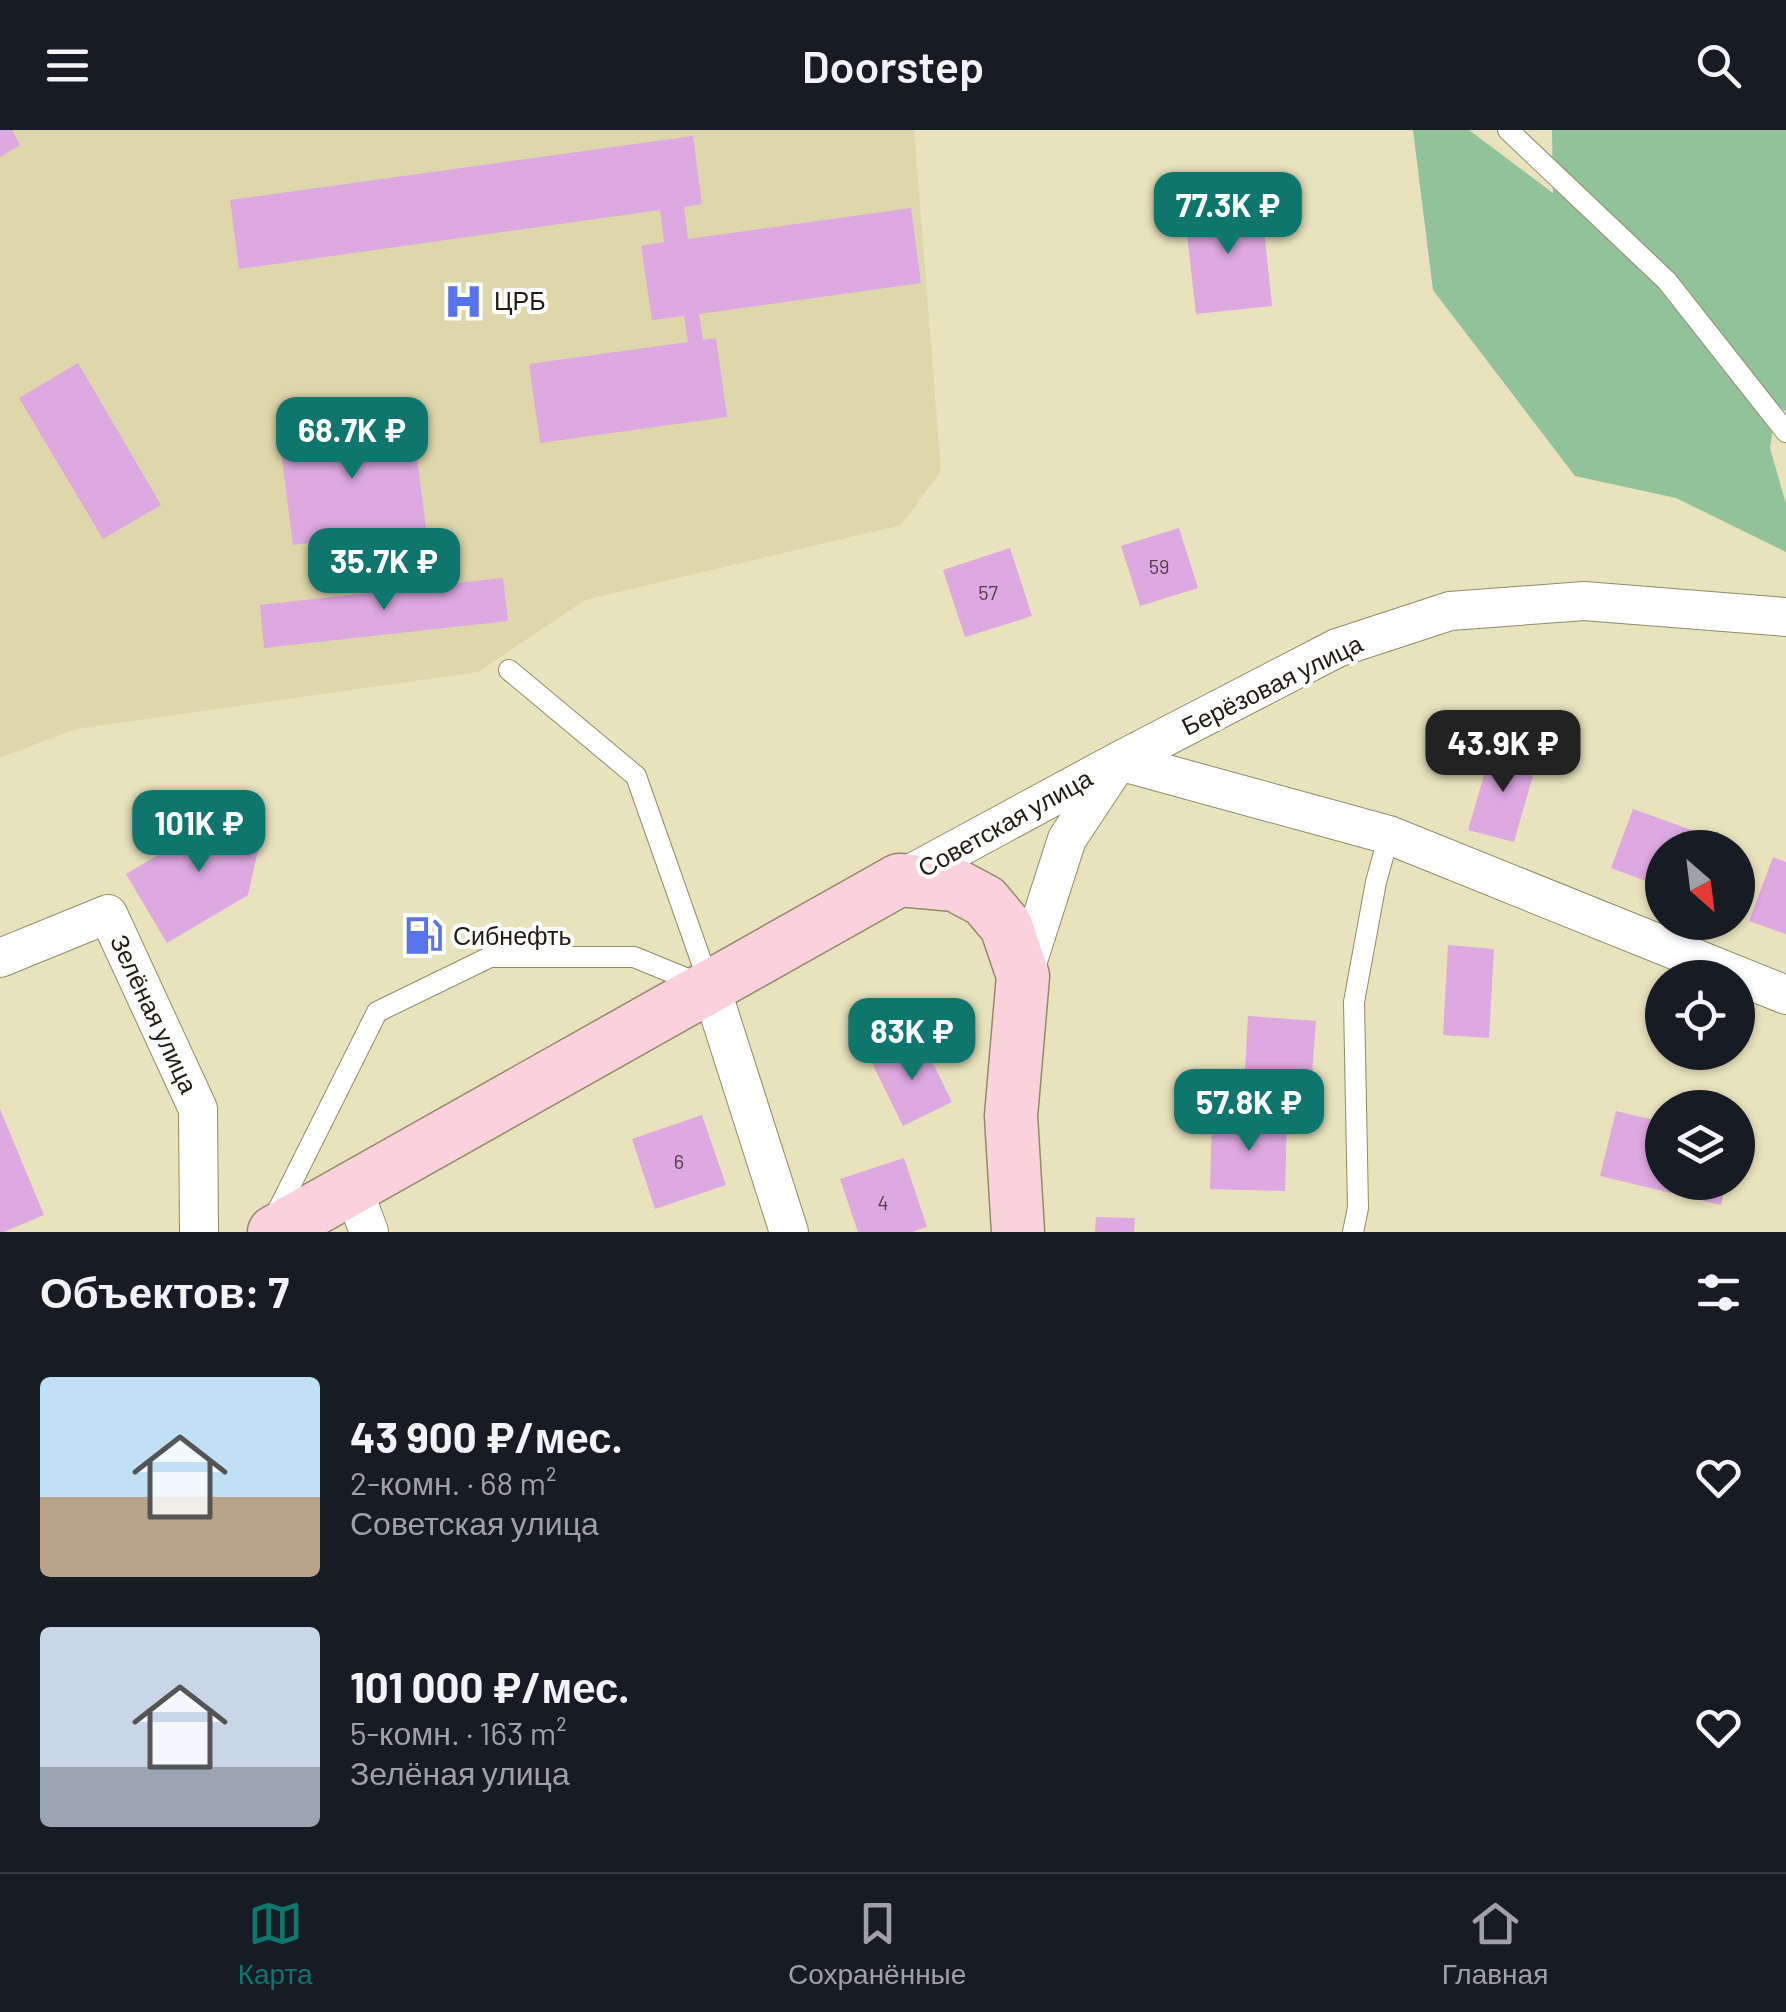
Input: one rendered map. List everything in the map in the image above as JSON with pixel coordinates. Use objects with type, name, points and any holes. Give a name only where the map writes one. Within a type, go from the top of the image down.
[{"type":"street","name":"Берёзовая улица","points":[[1119,761],[1336,648],[1450,610],[1584,602],[1786,617]]},
{"type":"street","name":"Советская улица","points":[[271,1232],[361,1211],[711,988],[1119,761],[1389,835],[1786,995]]},
{"type":"street","points":[[1018,1232],[1012,1116],[1024,976],[1067,839],[1119,761]]},
{"type":"street","points":[[899,880],[955,885],[985,900],[1006,926],[1024,976]]},
{"type":"street","name":"Зелёная улица","points":[[0,958],[108,914],[198,1110],[198,1232]]},
{"type":"street","points":[[711,988],[789,1232]]},
{"type":"lane","points":[[1508,130],[1667,281],[1786,432]]},
{"type":"lane","points":[[509,670],[636,776],[711,988]]},
{"type":"lane","points":[[1353,1232],[1358,1208],[1354,1002],[1376,882],[1389,835]]},
{"type":"lane","points":[[271,1232],[377,1012],[490,957],[634,958],[711,988]]},
{"type":"shaded area","name":"ЦРБ","points":[[0,130],[914,130],[941,471],[901,525],[585,600],[478,672],[75,729],[0,758]]},
{"type":"green space","points":[[1413,130],[1469,130],[1553,193],[1552,130],[1786,130],[1786,411],[1776,406],[1770,448],[1786,504],[1786,552],[1676,498],[1575,476],[1433,290]]},
{"type":"building","points":[[0,130],[12,130],[20,145],[0,157]]},
{"type":"building","points":[[693,136],[702,204],[684,207],[688,239],[911,208],[921,283],[699,314],[703,340],[716,338],[727,417],[540,443],[529,364],[688,342],[684,316],[652,320],[641,246],[664,242],[660,210],[239,269],[230,200]]},
{"type":"building","points":[[1261,201],[1272,306],[1196,314],[1184,209]]},
{"type":"building","points":[[78,363],[161,505],[103,539],[19,398]]},
{"type":"building","points":[[412,419],[426,528],[293,545],[279,436]]},
{"type":"building","points":[[1179,528],[1198,588],[1140,606],[1121,546]]},
{"type":"building","points":[[1010,548],[1032,616],[965,637],[943,570]]},
{"type":"building","points":[[503,578],[508,621],[264,648],[260,605]]},
{"type":"building","points":[[1492,748],[1537,761],[1514,842],[1468,830]]},
{"type":"building","points":[[239,807],[260,841],[248,895],[167,943],[126,874]]},
{"type":"building","points":[[1633,809],[1692,830],[1645,830],[1645,881],[1611,868]]},
{"type":"building","points":[[1773,857],[1786,862],[1786,934],[1755,923],[1755,905]]},
{"type":"building","points":[[1448,945],[1494,949],[1489,1038],[1443,1035]]},
{"type":"building","points":[[1248,1016],[1316,1021],[1312,1074],[1245,1070]]},
{"type":"building","points":[[921,1039],[952,1102],[903,1126],[872,1063]]},
{"type":"building","points":[[0,1109],[44,1215],[4,1232],[0,1232]]},
{"type":"building","points":[[1616,1111],[1645,1118],[1645,1187],[1600,1176]]},
{"type":"building","points":[[702,1115],[726,1185],[655,1209],[632,1139]]},
{"type":"building","points":[[1212,1117],[1287,1118],[1285,1191],[1210,1189]]},
{"type":"building","points":[[904,1158],[927,1227],[912,1232],[858,1232],[840,1179]]},
{"type":"building","points":[[1096,1217],[1135,1218],[1134,1232],[1095,1232]]},
{"type":"place","name":"ЦРБ","points":[[464,301]]},
{"type":"place","name":"Сибнефть","points":[[423,936]]}]
